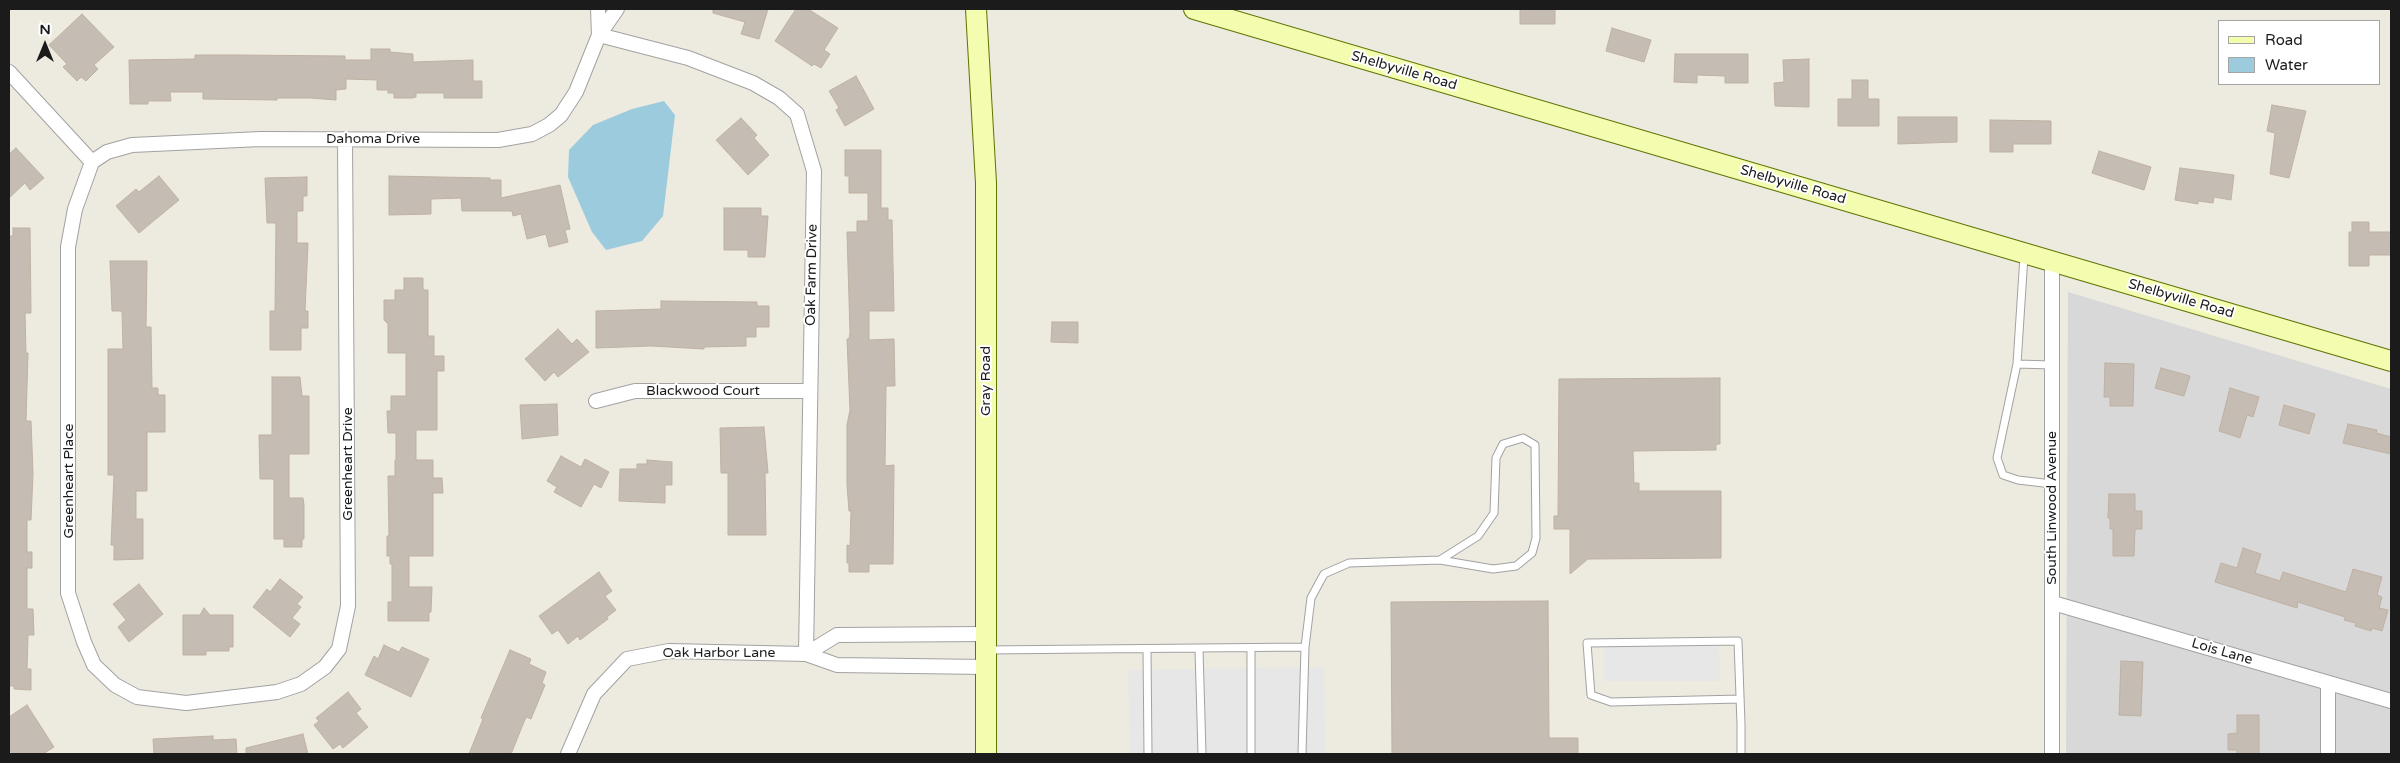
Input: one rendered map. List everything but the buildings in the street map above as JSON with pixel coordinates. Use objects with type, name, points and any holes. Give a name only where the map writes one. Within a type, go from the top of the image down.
[{"type":"main road","name":"Gray Road","points":[[976,9],[986,183],[986,754]]},
{"type":"main road","name":"Shelbyville Road","points":[[1194,9],[2391,361]]},
{"type":"street","name":"Dahoma Drive","points":[[598,9],[599,35]]},
{"type":"street","name":"Dahoma Drive","points":[[92,162],[108,152],[132,145],[261,139],[498,140],[532,134],[549,125],[561,115],[576,92],[599,35],[617,9]]},
{"type":"street","name":"Oak Farm Drive","points":[[599,35],[688,58],[753,83],[779,98],[797,114],[814,171],[806,654]]},
{"type":"street","points":[[9,72],[92,162]]},
{"type":"street","name":"Greenheart Drive","points":[[216,699],[277,692],[301,684],[325,668],[339,649],[348,606],[345,139]]},
{"type":"street","name":"Greenheart Place","points":[[92,162],[75,209],[68,247],[68,593],[84,642],[94,665],[115,686],[137,697],[186,703],[216,699]]},
{"type":"street","name":"South Linwood Avenue","points":[[2052,262],[2052,754]]},
{"type":"street","name":"Blackwood Court","points":[[596,401],[635,391],[810,391]]},
{"type":"street","name":"Lois Lane","points":[[2052,603],[2391,701]]},
{"type":"street","points":[[806,654],[837,635],[986,650]]},
{"type":"street","name":"Oak Harbor Lane","points":[[568,754],[594,694],[628,659],[669,651],[806,654],[837,666],[986,650]]},
{"type":"street","points":[[2328,684],[2328,754]]},
{"type":"lane","points":[[2024,253],[2018,364],[1997,458],[2003,475],[2018,480],[2052,484]]},
{"type":"lane","points":[[2018,364],[2052,365]]},
{"type":"lane","points":[[1302,754],[1305,647],[1311,598],[1324,574],[1349,563],[1440,560],[1493,569],[1516,566],[1532,553],[1536,538],[1534,445],[1523,438],[1503,444],[1496,458],[1494,513],[1478,536],[1440,560]]},
{"type":"lane","points":[[1740,699],[1612,702],[1591,695],[1587,643],[1738,641],[1740,699],[1741,754]]},
{"type":"lane","points":[[986,650],[1147,650],[1305,647]]},
{"type":"lane","points":[[1251,648],[1251,754]]},
{"type":"lane","points":[[1200,649],[1202,754]]},
{"type":"lane","points":[[1147,650],[1148,754]]},
{"type":"shaded area","points":[[2068,292],[2391,389],[2391,754],[2066,754]]},
{"type":"shaded area","points":[[1604,646],[1719,646],[1720,681],[1604,681]]},
{"type":"shaded area","points":[[1324,667],[1325,754],[1130,754],[1128,670]]},
{"type":"water","points":[[664,101],[675,115],[663,216],[642,241],[606,250],[592,232],[568,177],[569,150],[593,125],[632,109]]}]
